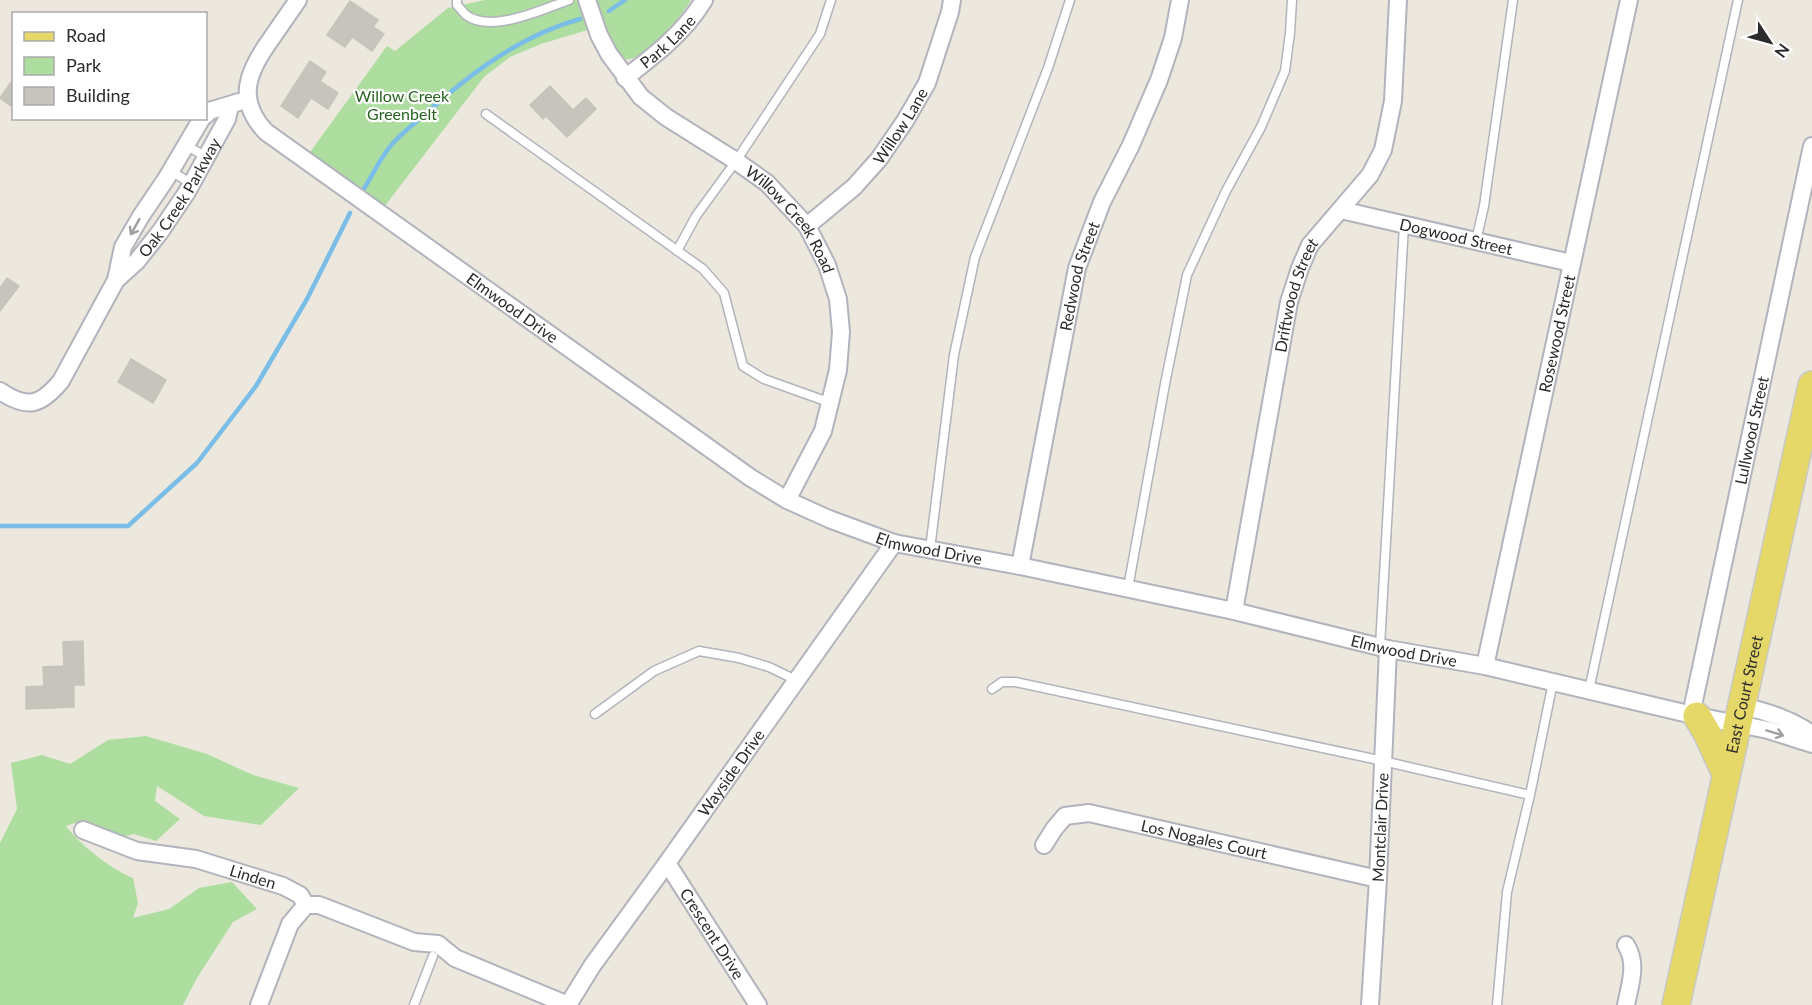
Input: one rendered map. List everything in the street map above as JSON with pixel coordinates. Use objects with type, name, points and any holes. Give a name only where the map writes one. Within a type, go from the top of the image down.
[{"type":"main road","name":"East Court Street","points":[[1676,1005],[1726,774],[1806,444],[1812,385]]},
{"type":"main road","points":[[1694,716],[1707,733],[1726,774]]},
{"type":"street","points":[[248,98],[250,74],[254,64],[298,0]]},
{"type":"street","name":"Willow Creek Road","points":[[587,0],[609,54],[641,97],[666,117],[767,183],[807,226],[827,265],[838,299],[841,332],[838,370],[823,431],[787,500]]},
{"type":"street","name":"Park Lane","points":[[625,78],[660,52],[693,18],[704,0]]},
{"type":"street","name":"Willow Lane","points":[[807,226],[854,187],[879,159],[905,121],[927,83],[952,0]]},
{"type":"street","name":"Redwood Street","points":[[1020,566],[1077,268],[1102,202],[1131,146],[1159,80],[1173,38],[1180,0]]},
{"type":"street","name":"Driftwood Street","points":[[1234,611],[1289,302],[1310,245],[1370,175],[1383,150],[1393,101],[1398,0]]},
{"type":"street","name":"Rosewood Street","points":[[1485,666],[1629,0]]},
{"type":"street","name":"Oak Creek Parkway","points":[[207,114],[248,98]]},
{"type":"street","name":"Elmwood Drive","points":[[248,98],[250,109],[258,124],[275,139],[751,478],[787,500],[829,519],[894,543],[1128,588],[1384,647],[1485,666],[1694,716],[1740,716]]},
{"type":"street","name":"Oak Creek Parkway","points":[[116,280],[137,261],[160,232],[192,184],[213,141],[227,119],[230,106]]},
{"type":"street","name":"Oak Creek Parkway","points":[[0,391],[19,402],[41,401],[51,393],[69,370],[116,280],[123,247],[201,120]]},
{"type":"street","name":"Lullwood Street","points":[[1694,716],[1812,146]]},
{"type":"street","name":"Dogwood Street","points":[[1341,210],[1571,263]]},
{"type":"street","name":"Wayside Drive","points":[[568,1005],[592,966],[894,543]]},
{"type":"street","name":"Montclair Drive","points":[[1370,1005],[1383,761],[1384,647]]},
{"type":"street","points":[[1740,716],[1774,714],[1795,723],[1812,734]]},
{"type":"street","points":[[1740,716],[1768,730],[1812,744]]},
{"type":"street","name":"Los Nogales Court","points":[[1044,845],[1053,829],[1065,816],[1089,813],[1378,879]]},
{"type":"street","name":"Linden","points":[[83,830],[137,851],[196,859],[283,886],[300,895],[306,905],[319,905],[414,942],[433,956],[455,958]]},
{"type":"street","name":"Crescent Drive","points":[[667,864],[758,1005]]},
{"type":"street","points":[[259,1005],[290,924],[306,905]]},
{"type":"street","name":"Linden","points":[[414,942],[438,944],[455,958],[568,1005]]},
{"type":"street","points":[[1626,945],[1633,956],[1626,1005]]},
{"type":"lane","points":[[457,0],[457,5],[467,16],[486,23],[509,20],[569,0]]},
{"type":"lane","points":[[677,251],[696,216],[736,161],[819,34],[831,0]]},
{"type":"lane","points":[[930,549],[954,354],[975,257],[1048,68],[1070,0]]},
{"type":"lane","points":[[1128,588],[1186,275],[1226,190],[1261,127],[1285,71],[1292,0]]},
{"type":"lane","points":[[1476,242],[1484,206],[1513,0]]},
{"type":"lane","points":[[1588,690],[1738,0]]},
{"type":"lane","points":[[486,114],[703,269],[724,293],[743,366],[764,379],[831,403]]},
{"type":"lane","points":[[186,145],[206,157]]},
{"type":"lane","points":[[171,171],[192,184]]},
{"type":"lane","points":[[1384,647],[1404,225]]},
{"type":"lane","points":[[596,714],[654,671],[699,651],[759,664],[796,680]]},
{"type":"lane","points":[[992,689],[1002,682],[1015,682],[1530,795]]},
{"type":"lane","points":[[1497,1005],[1507,892],[1553,682]]},
{"type":"lane","points":[[414,1005],[433,956]]},
{"type":"green space","name":"Willow Creek Greenbelt","points":[[485,0],[691,0],[651,48],[631,59],[619,56],[604,25],[541,44],[510,57],[484,77],[384,207],[308,155],[387,46],[395,51],[448,8]]},
{"type":"green space","points":[[146,736],[207,754],[253,775],[299,788],[261,825],[204,816],[157,786],[155,801],[180,819],[156,841],[134,834],[117,838],[83,820],[66,826],[96,856],[133,878],[138,903],[133,918],[169,909],[199,888],[232,882],[257,909],[233,922],[197,978],[183,1005],[0,1005],[0,843],[17,809],[11,763],[42,755],[70,764],[108,740]]},
{"type":"building","points":[[350,1],[378,20],[373,27],[384,34],[372,51],[352,37],[345,47],[327,35]]},
{"type":"building","points":[[310,61],[326,72],[320,81],[338,93],[328,109],[311,98],[298,118],[281,106]]},
{"type":"building","points":[[12,81],[12,107],[0,98]]},
{"type":"building","points":[[550,86],[573,110],[586,98],[596,109],[567,137],[546,116],[543,119],[530,105]]},
{"type":"building","points":[[7,278],[19,286],[0,311],[0,288]]},
{"type":"building","points":[[131,359],[166,380],[153,403],[118,382]]},
{"type":"building","points":[[83,641],[84,685],[74,685],[74,707],[26,709],[26,687],[44,686],[43,667],[64,666],[63,642]]},
{"type":"waterway","points":[[609,11],[625,0]]},
{"type":"waterway","points":[[363,190],[393,143],[459,85],[496,58],[536,35],[580,19]]},
{"type":"waterway","points":[[0,526],[128,526],[197,463],[256,386],[307,299],[350,213]]}]
